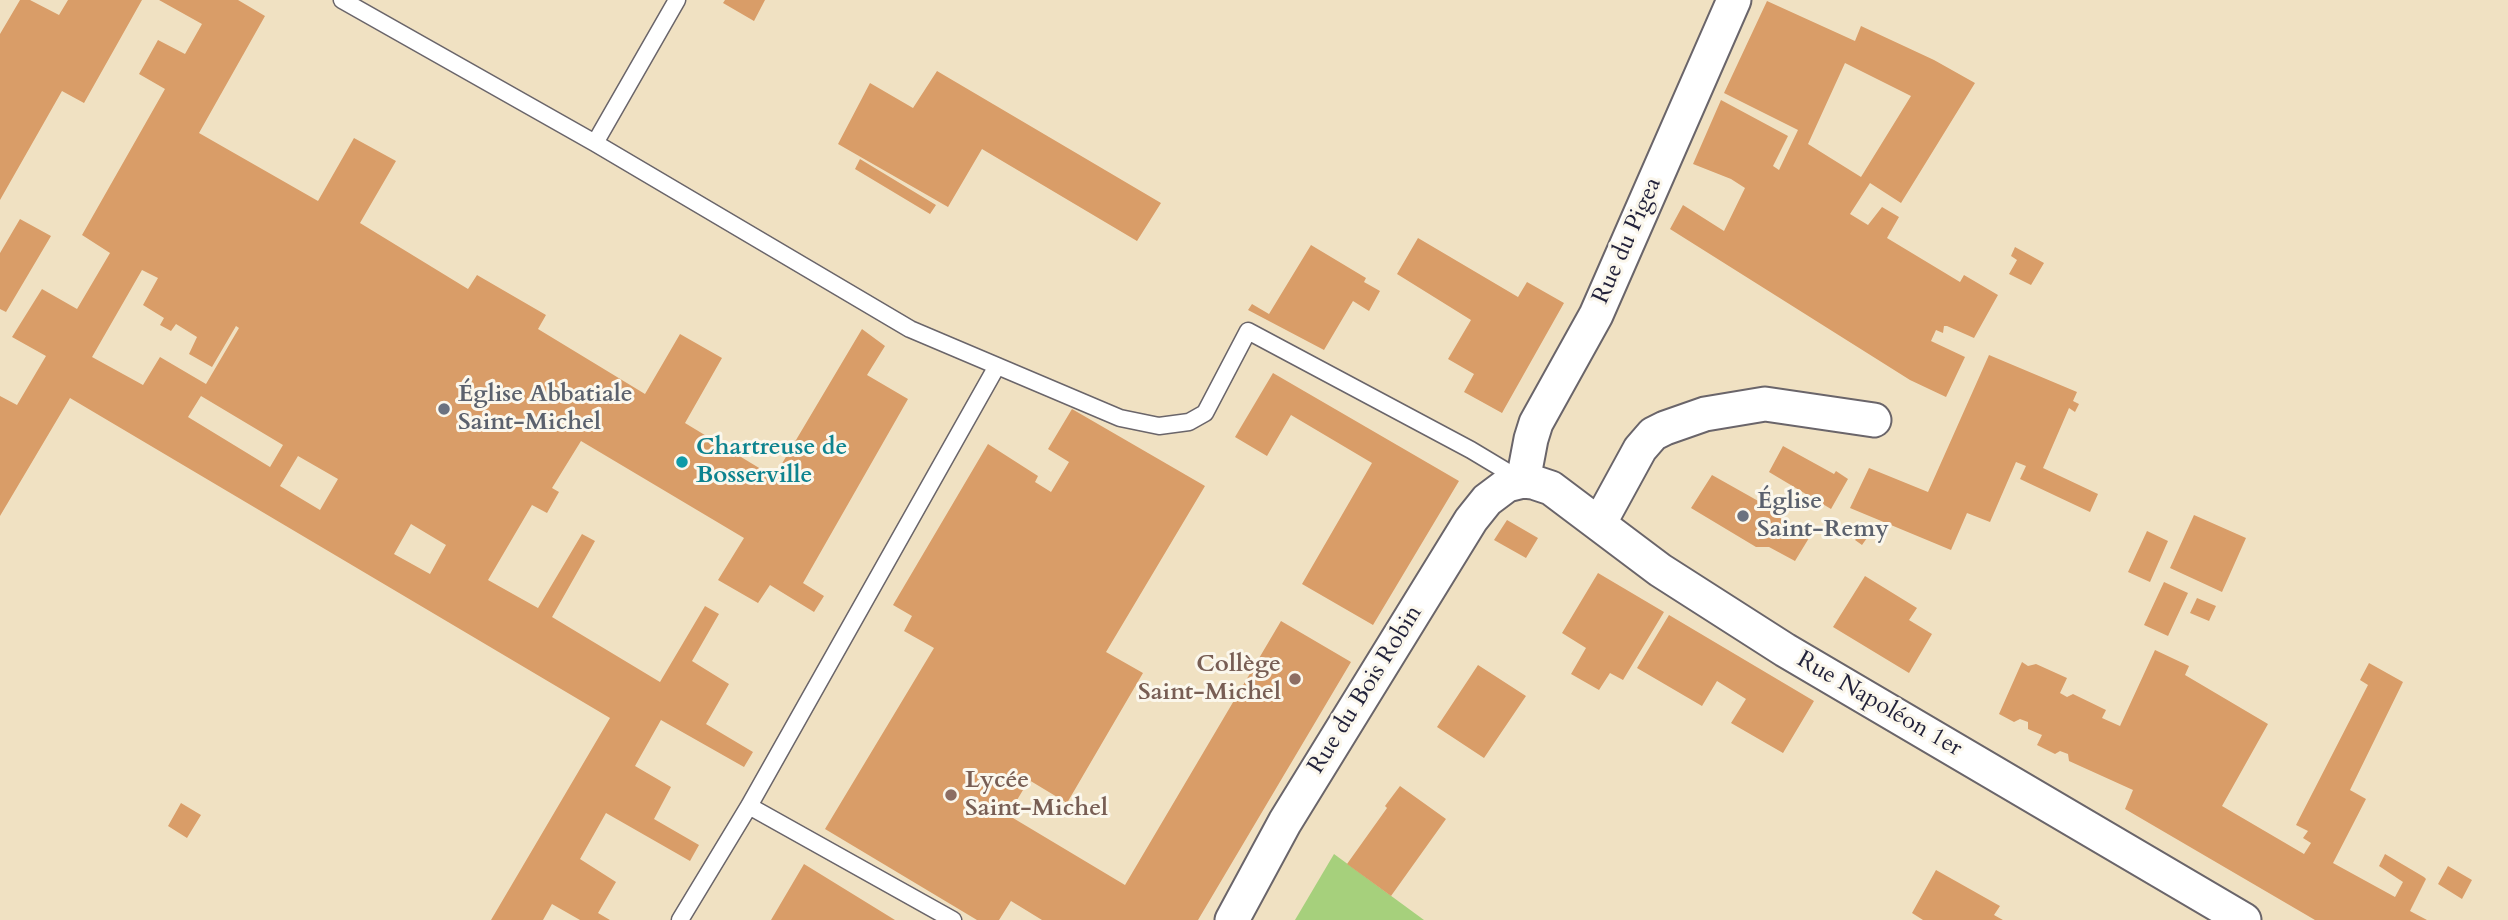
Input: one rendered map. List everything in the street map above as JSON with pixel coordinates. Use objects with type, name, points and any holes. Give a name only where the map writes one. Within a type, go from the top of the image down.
[{"type":"street","name":"Rue du Pigea","points":[[1523,481],[1536,423],[1596,315],[1734,0]]},
{"type":"street","points":[[1600,524],[1640,449],[1653,434],[1665,428],[1705,414],[1765,404],[1874,421]]},
{"type":"street","name":"Rue Napoléon 1er","points":[[1523,481],[1551,488],[1660,569],[1785,650],[2244,920]]},
{"type":"street","name":"Rue du Bois Robin","points":[[1232,920],[1285,822],[1471,520],[1497,491],[1523,481]]},
{"type":"lane","points":[[342,0],[595,143],[910,329],[1120,418],[1158,426],[1189,422],[1205,413],[1248,331],[1471,450],[1523,481]]},
{"type":"lane","points":[[595,143],[677,0]]},
{"type":"lane","points":[[680,920],[749,806],[998,366]]},
{"type":"lane","points":[[749,806],[953,920]]},
{"type":"green space","points":[[1334,854],[1424,920],[1295,920]]},
{"type":"building","points":[[20,0],[30,0],[59,15],[68,0],[142,0],[84,103],[62,91],[0,200],[0,34]]},
{"type":"building","name":"Chartreuse de Bosserville","points":[[159,0],[238,0],[265,16],[199,133],[318,201],[354,138],[396,161],[360,223],[468,289],[477,275],[546,315],[538,329],[645,394],[680,334],[722,358],[685,423],[774,477],[862,329],[885,346],[867,375],[908,399],[803,583],[824,596],[814,612],[770,585],[758,603],[718,580],[744,538],[581,441],[552,488],[559,492],[547,513],[532,505],[488,580],[538,608],[582,534],[595,541],[552,617],[660,682],[705,606],[719,614],[692,661],[729,684],[706,724],[753,752],[744,767],[661,720],[635,766],[671,787],[654,819],[699,845],[690,861],[606,813],[580,859],[616,882],[598,913],[610,920],[580,920],[552,904],[543,920],[491,920],[610,718],[70,398],[0,516],[0,396],[17,405],[46,356],[12,337],[42,289],[77,309],[110,253],[82,235],[165,89],[139,74],[158,40],[185,54],[202,24]],"holes":[[[142,270],[158,278],[143,305],[164,318],[160,325],[171,331],[176,324],[197,337],[189,354],[212,367],[236,326],[239,328],[206,384],[160,357],[143,385],[92,357]],[[201,396],[283,445],[270,467],[188,417]],[[298,456],[338,479],[320,510],[280,486]],[[411,524],[446,545],[430,574],[394,554]]]},
{"type":"building","points":[[725,0],[765,0],[754,21],[723,3]]},
{"type":"building","points":[[1767,1],[1855,41],[1861,26],[1934,60],[1975,83],[1901,203],[1870,183],[1850,214],[1868,225],[1882,207],[1899,217],[1887,238],[1960,282],[1964,275],[1998,295],[1974,338],[1947,326],[1944,326],[1943,333],[1936,330],[1931,341],[1965,357],[1946,397],[1910,380],[1670,229],[1683,205],[1724,231],[1745,188],[1731,179],[1693,164],[1721,100],[1788,136],[1773,166],[1779,170],[1798,130],[1724,93]],"holes":[[[1845,63],[1911,96],[1861,177],[1808,144]]]},
{"type":"building","points":[[937,71],[1161,203],[1137,241],[982,149],[948,207],[838,144],[870,83],[913,108]]},
{"type":"building","points":[[860,159],[936,205],[930,214],[855,169]]},
{"type":"building","points":[[20,219],[51,236],[6,312],[0,309],[0,253]]},
{"type":"building","points":[[1418,238],[1518,297],[1527,282],[1564,303],[1502,413],[1464,392],[1474,374],[1448,359],[1471,320],[1397,274]]},
{"type":"building","points":[[1311,245],[1366,278],[1364,282],[1380,291],[1369,311],[1353,301],[1324,350],[1248,310],[1252,304],[1269,314]]},
{"type":"building","points":[[2015,247],[2044,263],[2031,285],[2009,274],[2017,260],[2011,256]]},
{"type":"building","points":[[1989,355],[2077,392],[2073,401],[2079,404],[2075,412],[2069,408],[2043,468],[2098,494],[2090,512],[2020,479],[2026,466],[2016,462],[1990,522],[1967,513],[1951,550],[1850,508],[1869,468],[1928,492]]},
{"type":"building","points":[[1273,373],[1459,481],[1373,625],[1302,584],[1372,463],[1291,415],[1267,456],[1235,437]]},
{"type":"building","points":[[1072,409],[1205,486],[1106,652],[1143,673],[1067,803],[1029,780],[1008,815],[1125,885],[1281,621],[1351,662],[1198,920],[1042,920],[1011,901],[999,920],[977,920],[825,829],[934,648],[904,631],[912,616],[893,605],[988,444],[1038,476],[1035,482],[1051,492],[1069,462],[1048,449]]},
{"type":"building","points":[[1783,446],[1848,479],[1831,509],[1769,472]]},
{"type":"building","name":"Église Saint-Remy","points":[[1712,475],[1776,511],[1783,522],[1809,538],[1795,561],[1769,547],[1756,547],[1691,508]]},
{"type":"building","points":[[2194,515],[2246,538],[2222,592],[2170,568]]},
{"type":"building","points":[[1507,520],[1538,538],[1526,558],[1494,540]]},
{"type":"building","points":[[2147,531],[2168,541],[2150,582],[2128,572]]},
{"type":"building","points":[[1861,533],[1867,538],[1862,545],[1855,540]]},
{"type":"building","points":[[1598,573],[1664,612],[1623,680],[1610,673],[1599,690],[1571,674],[1586,648],[1562,633]]},
{"type":"building","points":[[1865,576],[1917,608],[1909,620],[1932,634],[1909,673],[1833,627]]},
{"type":"building","points":[[2164,582],[2188,593],[2168,636],[2144,625]]},
{"type":"building","points":[[2197,598],[2216,606],[2209,621],[2190,613]]},
{"type":"building","points":[[1669,615],[1814,701],[1783,753],[1731,723],[1746,699],[1717,681],[1702,706],[1637,668]]},
{"type":"building","points":[[2155,650],[2189,666],[2185,675],[2268,724],[2222,806],[2304,854],[2311,843],[2303,838],[2308,831],[2296,825],[2368,685],[2360,680],[2369,663],[2403,682],[2350,790],[2366,799],[2333,863],[2395,897],[2403,882],[2379,866],[2385,854],[2424,877],[2426,879],[2410,911],[2427,920],[2315,920],[2125,809],[2133,790],[2069,761],[2068,754],[2060,751],[2055,754],[2037,745],[2042,735],[2028,729],[2028,722],[2020,719],[2014,722],[1999,714],[2022,662],[2028,666],[2036,664],[2067,678],[2060,693],[2067,697],[2073,694],[2106,710],[2102,718],[2120,726]]},
{"type":"building","points":[[1478,665],[1526,696],[1484,758],[1437,727]]},
{"type":"building","points":[[1400,786],[1446,819],[1391,896],[1347,864]]},
{"type":"building","points":[[181,803],[201,815],[187,838],[168,826]]},
{"type":"building","points":[[804,864],[895,920],[771,920]]},
{"type":"building","points":[[2448,866],[2472,880],[2462,899],[2438,884]]},
{"type":"building","points":[[1936,870],[2000,906],[1994,915],[2003,920],[1923,920],[1912,913]]},
{"type":"place","name":"Église Abbatiale Saint-Michel","points":[[444,409]]},
{"type":"place","name":"Chartreuse de Bosserville","points":[[682,462]]},
{"type":"place","name":"Église Saint-Remy","points":[[1743,516]]},
{"type":"place","name":"Collège Saint-Michel","points":[[1295,679]]},
{"type":"place","name":"Lycée Saint-Michel","points":[[951,795]]}]
